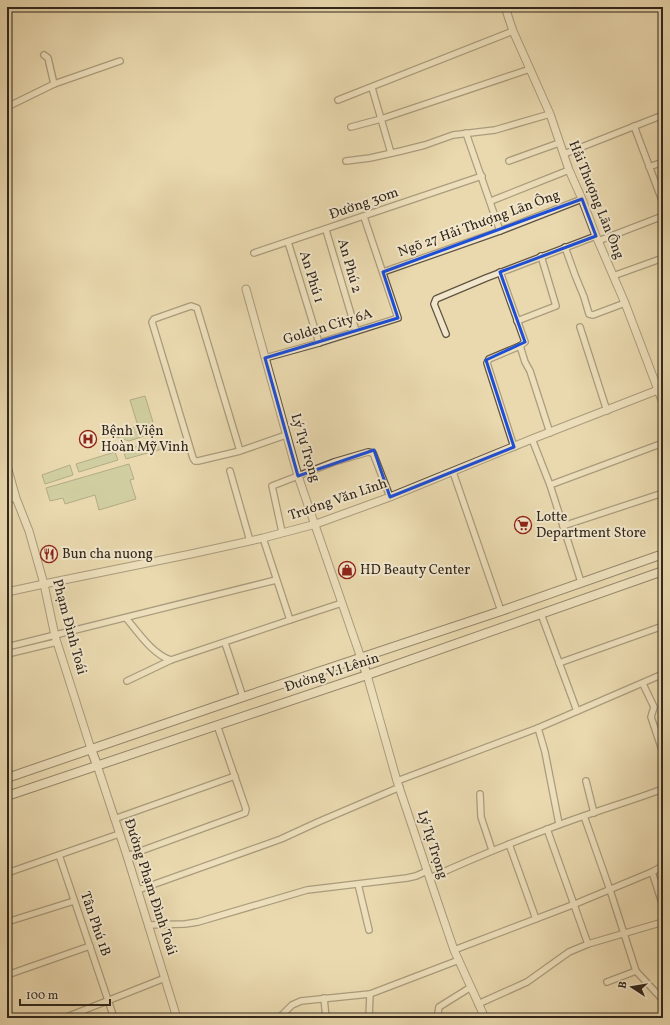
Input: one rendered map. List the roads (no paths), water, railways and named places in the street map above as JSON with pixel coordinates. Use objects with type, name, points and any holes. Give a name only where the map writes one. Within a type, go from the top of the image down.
[{"type":"main road","name":"Đường V.I Lênin","points":[[7,778],[501,611],[663,554]]},
{"type":"main road","name":"Đường V.I Lênin","points":[[7,796],[217,724],[367,675],[663,571]]},
{"type":"main road","points":[[361,658],[367,675]]},
{"type":"main road","points":[[91,749],[97,765]]},
{"type":"street","name":"Hải Thượng Lãn Ông","points":[[506,7],[513,31],[550,114],[569,170],[661,390],[663,403]]},
{"type":"street","points":[[338,100],[372,88],[513,31]]},
{"type":"street","points":[[44,56],[48,58],[54,84]]},
{"type":"street","points":[[7,107],[54,84],[120,61]]},
{"type":"street","points":[[351,127],[381,119],[530,69]]},
{"type":"street","points":[[372,88],[391,153]]},
{"type":"street","points":[[346,161],[370,158],[425,145],[453,134],[495,130],[550,114]]},
{"type":"street","points":[[564,154],[663,115]]},
{"type":"street","points":[[634,126],[663,203]]},
{"type":"street","points":[[466,133],[500,232]]},
{"type":"street","points":[[509,161],[559,143]]},
{"type":"street","points":[[649,167],[663,162]]},
{"type":"street","points":[[490,200],[569,170]]},
{"type":"street","name":"Đường 30m","points":[[254,253],[326,230],[482,176]]},
{"type":"street","name":"Ngõ 27 Hải Thượng Lãn Ông","points":[[383,272],[500,232],[582,199]]},
{"type":"street","points":[[446,334],[434,304],[435,300],[500,272],[565,247],[663,216]]},
{"type":"street","points":[[364,217],[383,272]]},
{"type":"street","name":"An Phú 2","points":[[326,230],[356,331]]},
{"type":"street","name":"An Phú 1","points":[[288,242],[319,343]]},
{"type":"street","points":[[565,247],[589,314],[593,315],[624,303]]},
{"type":"street","points":[[517,321],[556,306],[541,256]]},
{"type":"street","points":[[613,276],[663,258]]},
{"type":"street","name":"Golden City 6A","points":[[265,358],[398,318],[383,272]]},
{"type":"street","points":[[500,272],[525,340],[524,344],[489,359],[486,362],[514,447]]},
{"type":"street","name":"Lý Tự Trọng","points":[[246,289],[298,476],[316,524],[361,658]]},
{"type":"street","points":[[240,451],[197,308],[191,306],[154,319],[152,322],[194,460],[198,461],[240,451],[286,435]]},
{"type":"street","points":[[580,327],[607,411]]},
{"type":"street","points":[[520,346],[530,371],[550,433]]},
{"type":"street","name":"Trương Văn Lĩnh","points":[[7,592],[191,554],[263,538],[316,524],[390,497],[532,439],[661,390]]},
{"type":"street","points":[[532,439],[550,485],[581,582]]},
{"type":"street","points":[[550,485],[663,443]]},
{"type":"street","points":[[282,532],[272,486],[348,457],[371,452],[374,454],[376,464],[390,497]]},
{"type":"street","name":"Phạm Đình Toái","points":[[7,466],[16,498],[29,531],[44,584],[56,639],[91,749]]},
{"type":"street","points":[[230,471],[250,540]]},
{"type":"street","points":[[453,472],[501,611]]},
{"type":"street","points":[[563,526],[663,493]]},
{"type":"street","points":[[7,500],[16,498]]},
{"type":"street","points":[[263,538],[290,620]]},
{"type":"street","points":[[7,654],[126,618],[276,580]]},
{"type":"street","points":[[126,681],[171,660],[225,643],[342,602]]},
{"type":"street","points":[[541,614],[577,711]]},
{"type":"street","points":[[126,618],[158,654],[171,660]]},
{"type":"street","points":[[559,663],[663,626]]},
{"type":"street","points":[[7,647],[56,639]]},
{"type":"street","points":[[225,643],[243,697]]},
{"type":"street","points":[[138,890],[281,839],[398,784],[538,728],[643,684],[663,674]]},
{"type":"street","name":"Lý Tự Trọng","points":[[367,675],[398,784],[428,875],[454,950],[460,960],[485,1018]]},
{"type":"street","points":[[643,684],[654,707],[651,717],[663,753]]},
{"type":"street","points":[[127,856],[244,814],[246,809],[217,724]]},
{"type":"street","points":[[538,728],[545,752],[559,824]]},
{"type":"street","name":"Đường Phạm Đình Toái","points":[[97,765],[138,890],[177,1018]]},
{"type":"street","points":[[114,819],[235,776]]},
{"type":"street","points":[[586,781],[594,813]]},
{"type":"street","points":[[148,925],[194,923],[307,890],[428,875],[559,824],[663,789]]},
{"type":"street","points":[[480,794],[481,817],[492,850]]},
{"type":"street","points":[[584,816],[636,970],[663,1000]]},
{"type":"street","points":[[548,829],[588,944]]},
{"type":"street","points":[[7,873],[119,834]]},
{"type":"street","points":[[509,844],[536,919]]},
{"type":"street","name":"Tân Phú 1B","points":[[59,855],[114,1018]]},
{"type":"street","points":[[454,950],[610,890],[663,866]]},
{"type":"street","points":[[652,872],[663,906]]},
{"type":"street","points":[[358,884],[369,930]]},
{"type":"street","points":[[7,922],[74,900]]},
{"type":"street","points":[[478,1004],[527,982],[564,955],[588,944],[663,922]]},
{"type":"street","points":[[7,975],[90,946]]},
{"type":"street","points":[[279,1018],[296,1003],[307,999],[370,994],[460,960]]},
{"type":"street","points":[[607,982],[636,970]]},
{"type":"street","points":[[64,1018],[165,978]]},
{"type":"street","points":[[440,1018],[438,1013],[440,1007],[471,987]]},
{"type":"street","points":[[369,1018],[370,994]]},
{"type":"street","points":[[324,998],[326,1018]]},
{"type":"place","name":"Bệnh Viện Hoàn Mỹ Vinh","points":[[88,439]]},
{"type":"place","name":"Lotte Department Store","points":[[523,525]]},
{"type":"place","name":"Bun cha nuong","points":[[49,554]]},
{"type":"place","name":"HD Beauty Center","points":[[347,570]]}]
